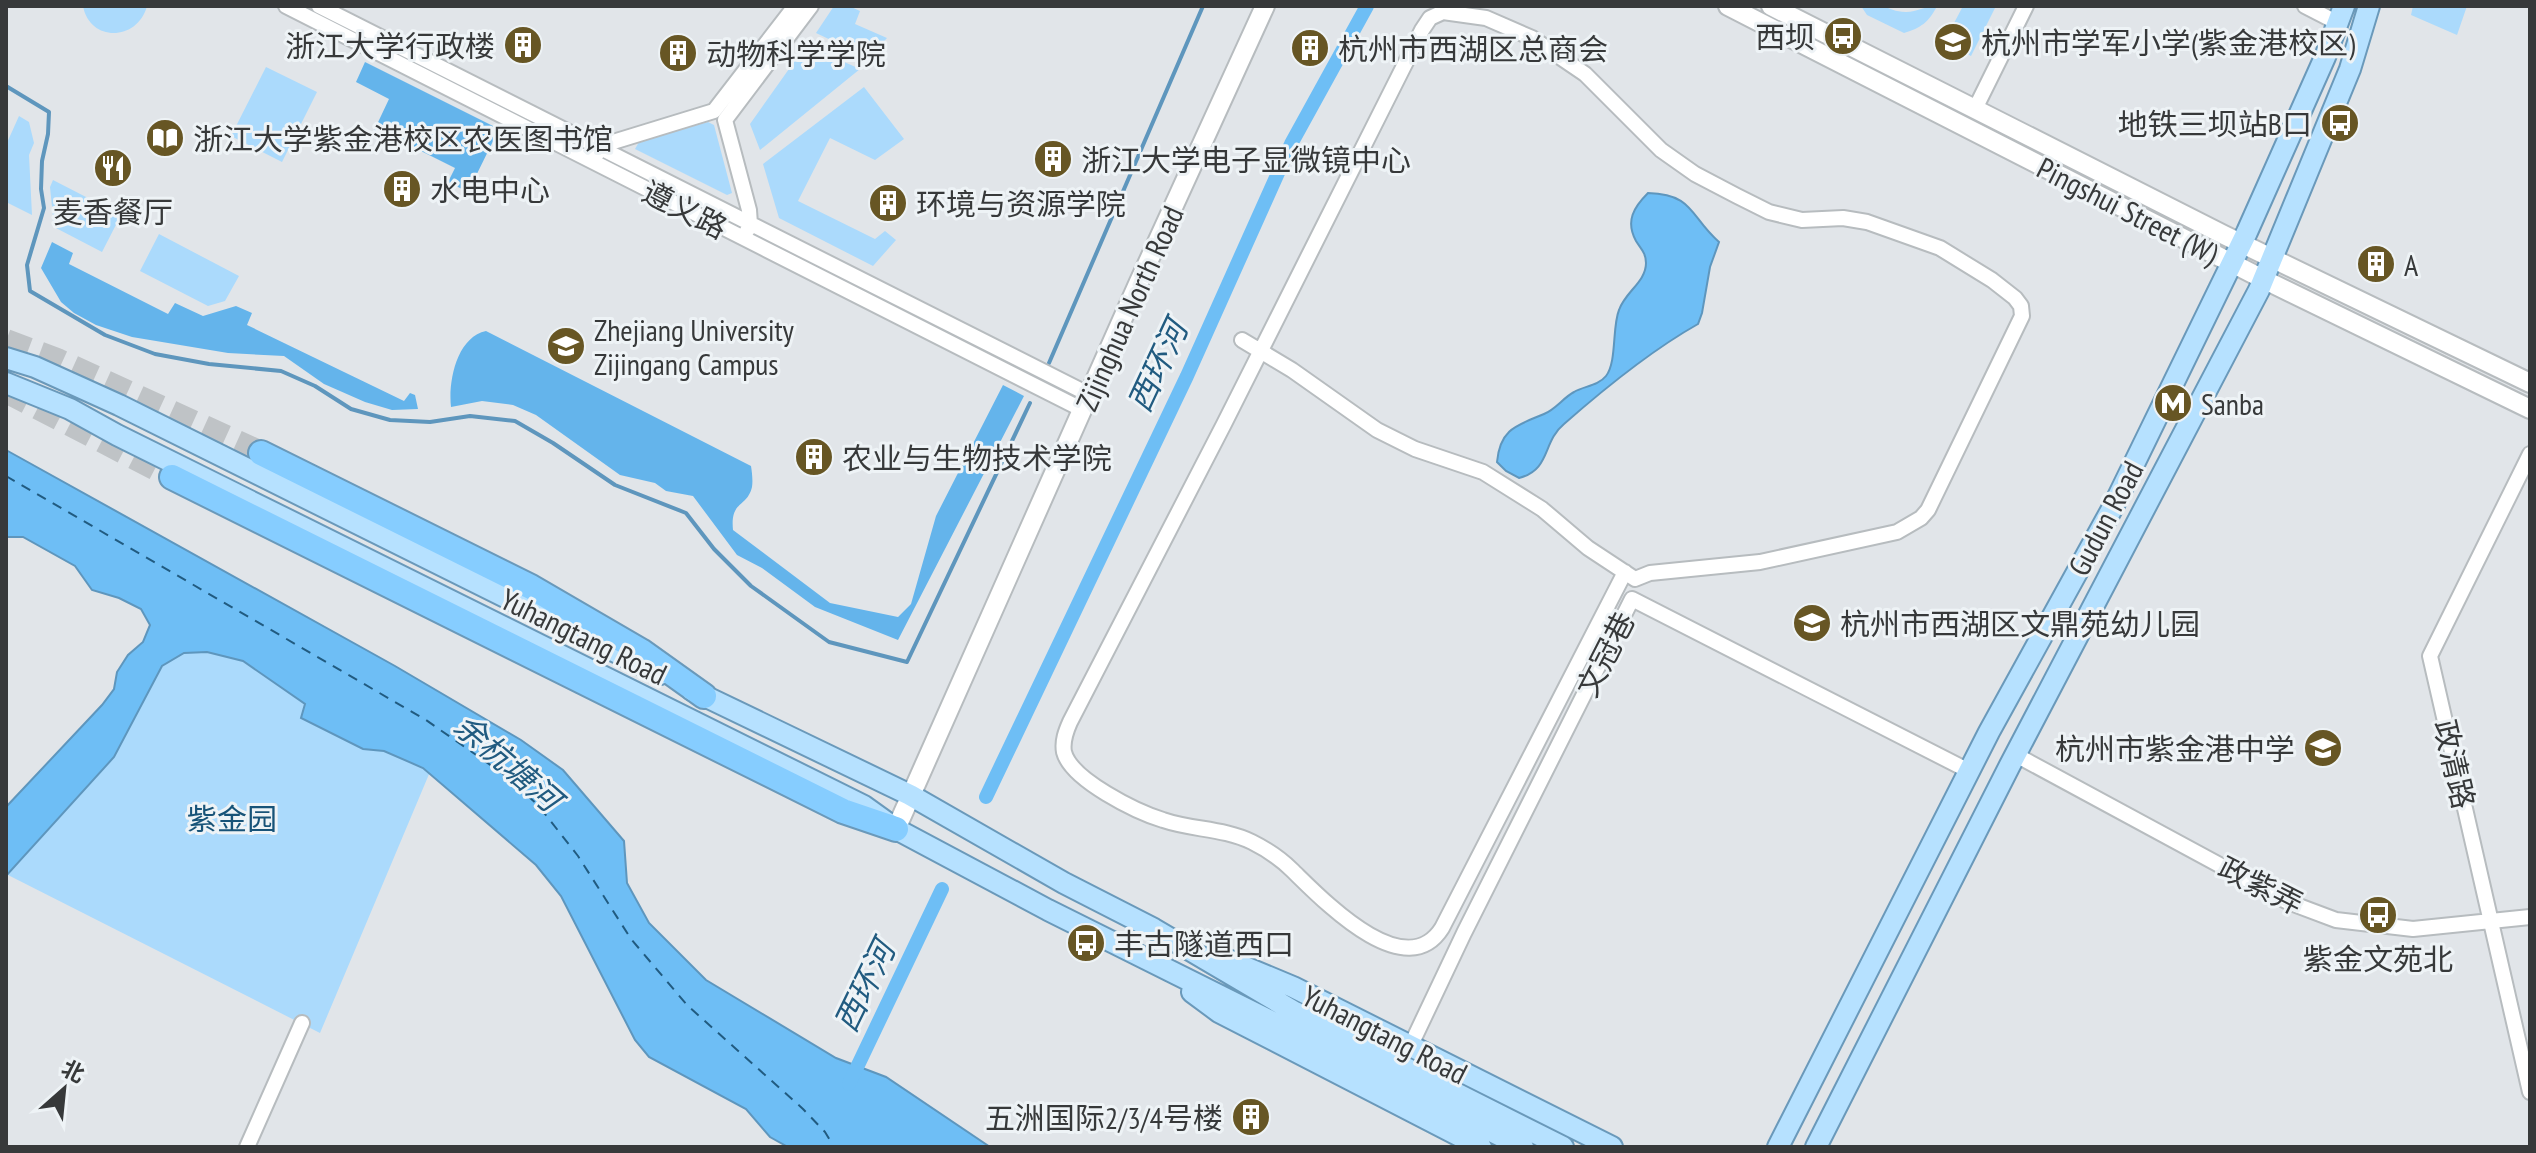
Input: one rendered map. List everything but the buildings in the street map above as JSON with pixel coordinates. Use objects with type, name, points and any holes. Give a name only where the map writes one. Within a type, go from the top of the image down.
[{"type":"highway","points":[[261,453],[531,587],[641,651],[704,696]]},
{"type":"highway","points":[[172,477],[829,804],[896,829]]},
{"type":"main road","name":"Zijinghua North Road","points":[[896,829],[1265,6]]},
{"type":"main road","name":"Pingshui Street (W)","points":[[1728,6],[2232,264],[2530,409]]},
{"type":"main road","name":"Pingshui Street (W)","points":[[1771,6],[2242,243],[2530,383]]},
{"type":"main road","name":"Gudun Road","points":[[1816,1147],[2263,279],[2350,69],[2369,6]]},
{"type":"main road","name":"Gudun Road","points":[[1778,1147],[1969,771],[2113,507],[2242,243],[2341,14]]},
{"type":"main road","name":"Yuhangtang Road","points":[[6,358],[35,367],[119,405],[910,795],[1039,870],[1154,929],[1295,1012],[1563,1147]]},
{"type":"main road","name":"Yuhangtang Road","points":[[6,383],[70,409],[864,806],[896,829],[1035,903],[1523,1147]]},
{"type":"main road","name":"Yuhangtang Road","points":[[1154,929],[1293,987],[1612,1147]]},
{"type":"main road","name":"Yuhangtang Road","points":[[1140,955],[1219,1012],[1481,1147]]},
{"type":"street","name":"遵义路","points":[[286,6],[596,155],[1087,403]]},
{"type":"street","name":"遵义路","points":[[319,6],[596,155]]},
{"type":"street","points":[[719,116],[795,6]]},
{"type":"street","points":[[596,155],[640,133],[719,116],[811,6]]},
{"type":"street","points":[[1975,109],[2026,6]]},
{"type":"street","points":[[2305,6],[2341,14]]},
{"type":"street","points":[[1242,340],[1260,351],[1292,370],[1377,430],[1415,449],[1483,472],[1542,509],[1588,548],[1625,572],[1635,579],[1650,573],[1760,562],[1897,532],[1921,518],[1935,496],[2022,316],[2021,306],[1992,280],[1940,248],[1898,232],[1843,218],[1802,220],[1769,212],[1695,174],[1661,150],[1585,74],[1532,38],[1486,18],[1443,12],[1430,18],[1422,30],[1260,351],[1065,733],[1064,752],[1077,772],[1114,798],[1166,821],[1218,830],[1249,840],[1270,852],[1329,907],[1373,937],[1398,946],[1417,948],[1428,943],[1442,928],[1625,572]]},
{"type":"street","points":[[719,116],[749,210],[746,231]]},
{"type":"street","name":"政清路","points":[[2530,454],[2430,656],[2530,1092]]},
{"type":"street","name":"文冠巷","points":[[1410,1047],[1632,599],[1969,771]]},
{"type":"street","name":"政紫弄","points":[[2016,755],[2288,902],[2336,920],[2413,929],[2530,917]]},
{"type":"street","points":[[247,1147],[302,1023]]},
{"type":"green space","points":[[83,6],[147,6],[134,26],[114,33],[95,27],[87,18]]},
{"type":"green space","points":[[834,6],[849,6],[860,11],[855,24],[887,38],[869,58],[816,33]]},
{"type":"green space","points":[[1861,6],[1881,6],[1906,12],[1937,6],[1924,24],[1904,33],[1867,15]]},
{"type":"green space","points":[[1963,6],[1995,8],[1971,56],[1944,42]]},
{"type":"green space","points":[[2413,6],[2467,6],[2457,35],[2411,15]]},
{"type":"green space","points":[[806,45],[860,69],[760,150],[750,124]]},
{"type":"green space","points":[[266,67],[317,92],[282,162],[231,136]]},
{"type":"green space","points":[[864,87],[904,139],[875,160],[830,138],[798,201],[875,239],[885,231],[896,240],[873,266],[779,218],[763,164]]},
{"type":"green space","points":[[19,116],[29,122],[34,143],[29,155],[32,215],[6,202],[6,145]]},
{"type":"green space","points":[[708,122],[714,125],[732,193],[727,195],[635,149],[639,142]]},
{"type":"green space","points":[[53,180],[121,215],[102,252],[54,227],[50,187]]},
{"type":"green space","points":[[159,234],[239,276],[225,301],[208,306],[140,271]]},
{"type":"green space","name":"紫金园","points":[[208,627],[435,760],[320,1033],[6,874],[6,860],[160,657]]},
{"type":"shaded area","points":[[365,62],[499,129],[468,192],[448,182],[455,168],[393,137],[389,143],[372,135],[389,99],[356,82]]},
{"type":"shaded area","points":[[52,242],[73,253],[69,264],[168,314],[175,303],[203,316],[236,306],[252,313],[247,325],[404,401],[410,393],[415,395],[418,409],[392,410],[365,402],[324,384],[284,356],[228,353],[132,337],[96,325],[61,302],[41,268]]},
{"type":"shaded area","points":[[486,331],[751,466],[752,487],[750,494],[736,509],[733,530],[830,603],[898,617],[911,604],[936,516],[1003,385],[1024,396],[898,640],[815,607],[762,568],[737,555],[693,496],[666,491],[655,483],[620,475],[536,415],[513,405],[482,401],[451,407],[453,373],[461,351],[476,335]]},
{"type":"water","points":[[1648,193],[1663,194],[1683,202],[1719,242],[1710,267],[1698,324],[1645,358],[1580,410],[1557,431],[1536,469],[1519,478],[1497,462],[1506,435],[1518,425],[1548,412],[1574,392],[1599,382],[1609,370],[1619,310],[1645,270],[1645,256],[1633,234],[1631,221],[1635,209]]},
{"type":"water","name":"余杭塘河","points":[[6,450],[395,666],[521,740],[563,770],[624,841],[627,883],[649,923],[706,980],[836,1058],[886,1077],[990,1147],[788,1147],[770,1137],[746,1109],[649,1057],[635,1040],[561,896],[536,865],[423,768],[384,751],[363,749],[301,718],[305,704],[243,661],[207,652],[184,653],[162,666],[114,757],[6,876],[6,807],[102,705],[114,689],[117,672],[128,655],[143,642],[150,625],[141,609],[92,590],[75,566],[23,537],[6,537]]},
{"type":"waterway","points":[[1049,363],[1203,6]]},
{"type":"waterway","name":"西环河","points":[[986,797],[1187,376],[1291,144],[1367,6]]},
{"type":"waterway","points":[[6,86],[49,112],[42,161],[44,208],[27,265],[30,291],[105,335],[155,354],[209,364],[281,371],[315,386],[351,409],[390,420],[430,422],[470,416],[515,421],[615,485],[686,513],[714,549],[751,586],[829,642],[907,662],[1030,403]]},
{"type":"waterway","name":"西环河","points":[[849,1084],[942,889]]},
{"type":"ferry route","points":[[6,476],[426,720],[502,773],[538,805],[578,856],[631,939],[687,1005],[803,1109],[825,1132],[834,1147]]},
{"type":"tunnel","points":[[6,341],[57,360],[261,453]]},
{"type":"tunnel","points":[[6,391],[172,477]]},
{"type":"place","name":"西坝","points":[[1843,36]]},
{"type":"place","name":"杭州市学军小学(紫金港校区)","points":[[1953,42]]},
{"type":"place","name":"浙江大学行政楼","points":[[523,45]]},
{"type":"place","name":"杭州市西湖区总商会","points":[[1310,48]]},
{"type":"place","name":"动物科学学院","points":[[678,53]]},
{"type":"place","name":"地铁三坝站B口","points":[[2340,123]]},
{"type":"place","name":"浙江大学紫金港校区农医图书馆","points":[[165,138]]},
{"type":"place","name":"浙江大学电子显微镜中心","points":[[1053,159]]},
{"type":"place","name":"麦香餐厅","points":[[113,168]]},
{"type":"place","name":"水电中心","points":[[402,189]]},
{"type":"place","name":"环境与资源学院","points":[[888,203]]},
{"type":"place","name":"A","points":[[2376,264]]},
{"type":"place","name":"Zhejiang University Zijingang Campus","points":[[566,346]]},
{"type":"place","name":"Sanba","points":[[2173,403]]},
{"type":"place","name":"农业与生物技术学院","points":[[814,457]]},
{"type":"place","name":"杭州市西湖区文鼎苑幼儿园","points":[[1812,623]]},
{"type":"place","name":"杭州市紫金港中学","points":[[2323,748]]},
{"type":"place","name":"紫金文苑北","points":[[2378,915]]},
{"type":"place","name":"丰古隧道西口","points":[[1086,943]]},
{"type":"place","name":"五洲国际2/3/4号楼","points":[[1251,1117]]}]
